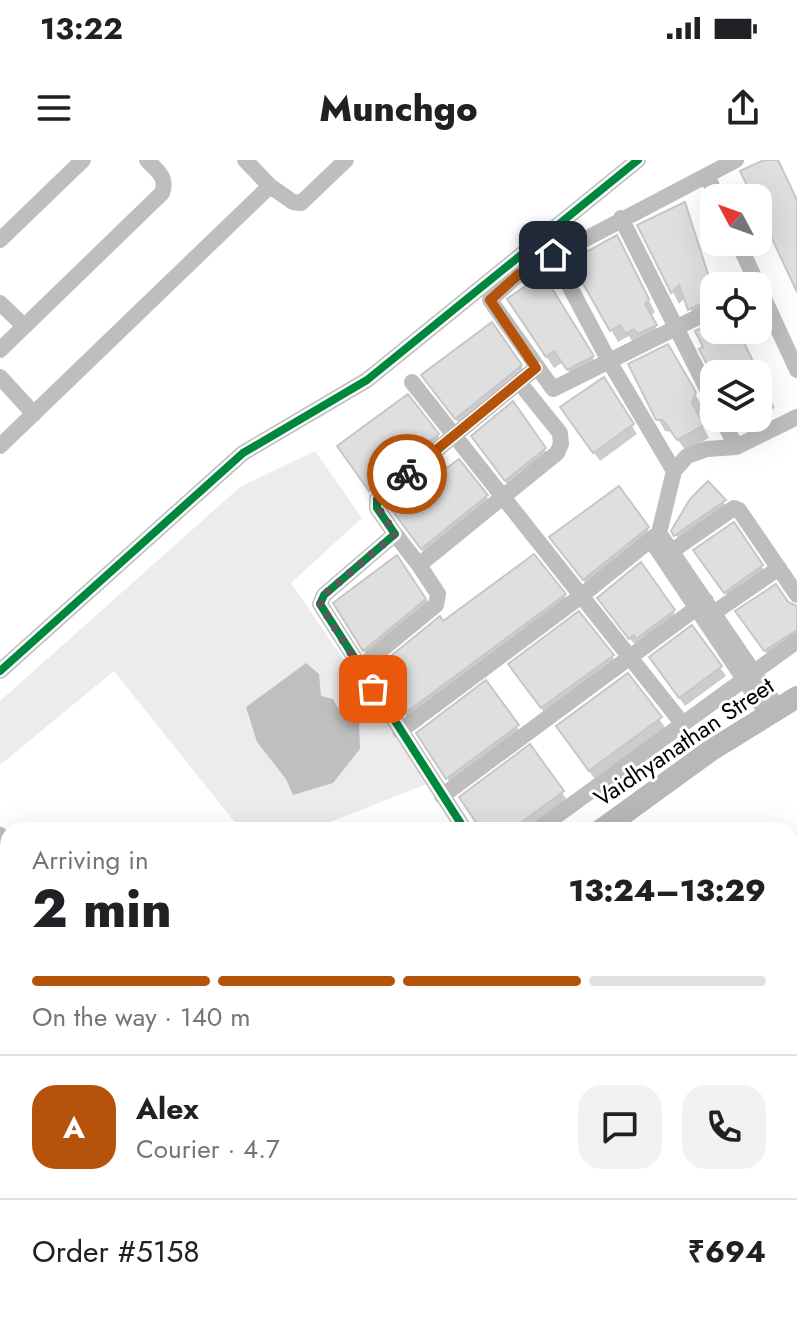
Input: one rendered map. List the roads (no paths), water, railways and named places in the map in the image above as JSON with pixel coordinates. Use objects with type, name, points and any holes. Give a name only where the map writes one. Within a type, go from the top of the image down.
[{"type":"main road","name":"Vaidhyanathan Street","points":[[613,822],[781,707]]},
{"type":"street","points":[[0,240],[83,160]]},
{"type":"street","points":[[0,350],[162,193],[166,184],[163,177],[147,160]]},
{"type":"street","points":[[245,160],[270,186],[293,202],[301,203],[346,160]]},
{"type":"street","points":[[0,671],[243,453],[367,380],[638,160]]},
{"type":"street","points":[[700,316],[556,389],[550,387],[490,300],[519,274],[736,160]]},
{"type":"street","points":[[707,175],[711,184]]},
{"type":"street","points":[[0,446],[270,186]]},
{"type":"street","points":[[621,218],[700,375]]},
{"type":"street","points":[[553,255],[609,361],[674,471]]},
{"type":"street","points":[[0,303],[24,326]]},
{"type":"street","points":[[772,317],[797,370]]},
{"type":"street","points":[[359,668],[436,605],[438,594],[377,508],[377,499],[536,368]]},
{"type":"street","points":[[0,377],[34,414]]},
{"type":"street","points":[[412,382],[682,723]]},
{"type":"street","points":[[419,565],[557,453],[561,444],[560,433],[519,382]]},
{"type":"street","points":[[400,731],[581,596],[655,536],[674,471],[695,453],[736,447],[797,417]]},
{"type":"street","points":[[729,432],[736,447]]},
{"type":"street","points":[[672,551],[734,508],[739,510],[797,595]]},
{"type":"street","points":[[395,534],[324,595],[320,604],[460,822]]},
{"type":"street","points":[[655,536],[672,551],[748,675],[781,707]]},
{"type":"street","points":[[655,536],[706,607]]},
{"type":"street","points":[[442,796],[630,657],[706,607],[779,568]]},
{"type":"street","points":[[548,822],[797,641]]}]
